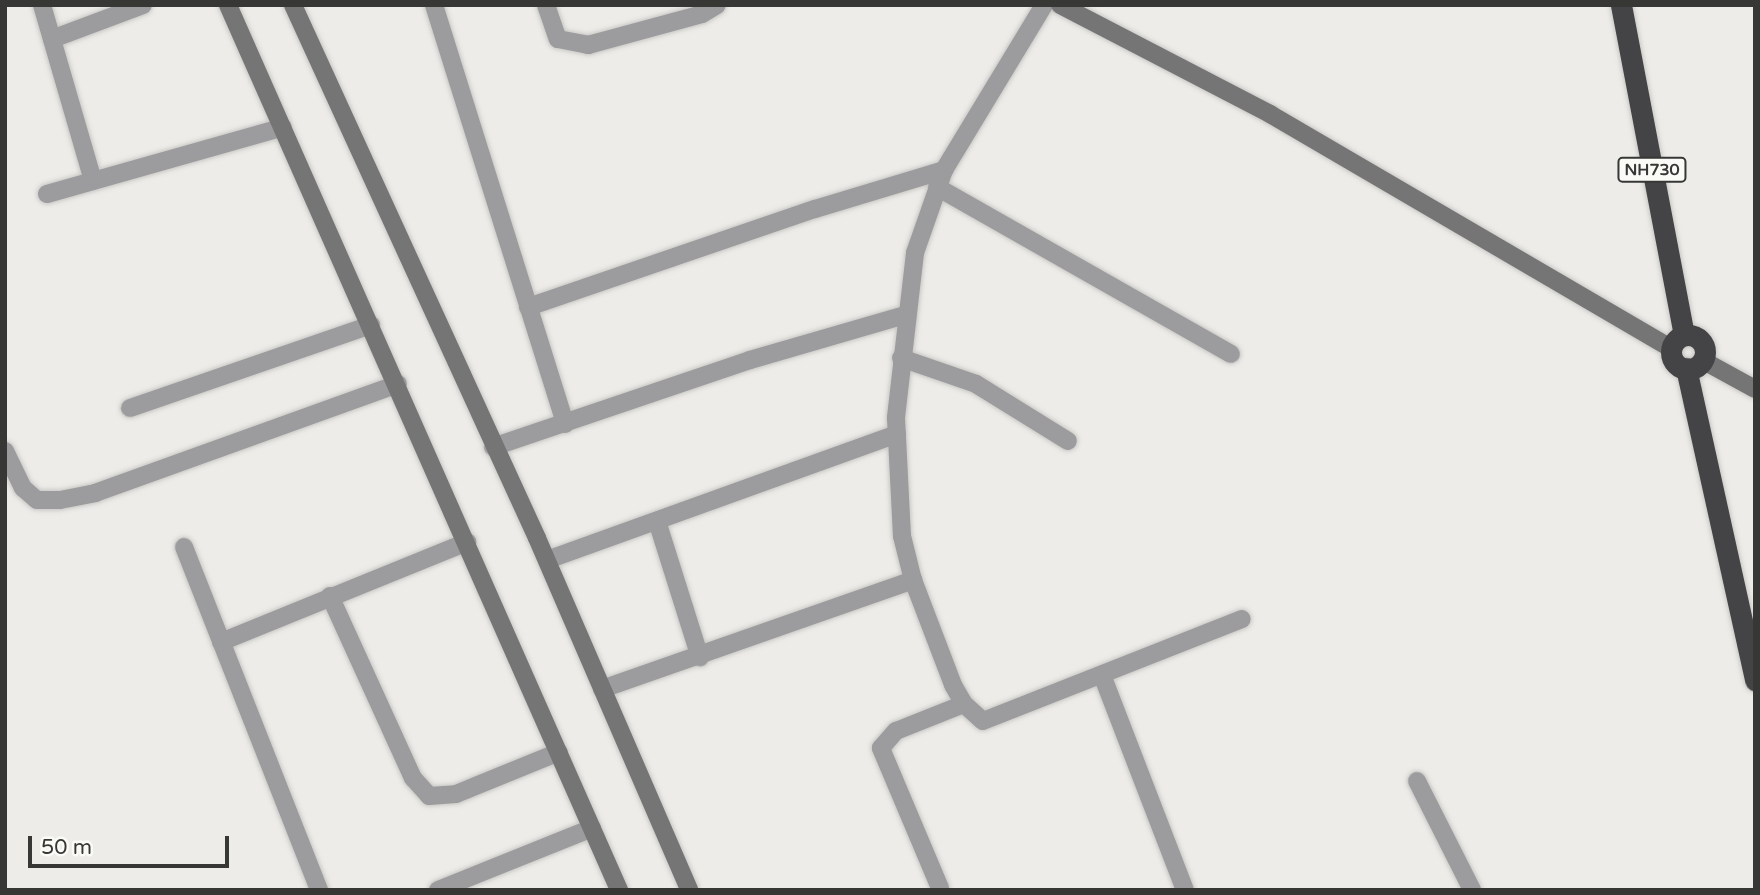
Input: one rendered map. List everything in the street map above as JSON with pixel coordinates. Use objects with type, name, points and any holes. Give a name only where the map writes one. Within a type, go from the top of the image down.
[{"type":"highway","name":"NH730","points":[[1621,5],[1677,342],[1677,365],[1694,364]]},
{"type":"highway","name":"NH730","points":[[1677,342],[1701,342],[1694,364],[1755,680]]},
{"type":"street","points":[[42,5],[93,181]]},
{"type":"street","points":[[52,39],[143,5]]},
{"type":"street","points":[[228,5],[398,384],[619,890]]},
{"type":"street","points":[[293,5],[547,561],[689,890]]},
{"type":"street","points":[[434,5],[565,424]]},
{"type":"street","points":[[545,5],[558,39],[587,46],[702,14],[716,5]]},
{"type":"street","points":[[1044,5],[941,179],[915,253],[905,315],[897,434],[902,536],[913,580],[933,640],[964,704],[983,720],[993,719],[1242,619]]},
{"type":"street","points":[[1060,5],[1270,114],[1677,342]]},
{"type":"street","points":[[47,194],[283,127]]},
{"type":"street","points":[[528,307],[815,209],[941,179],[1231,354]]},
{"type":"street","points":[[493,447],[750,360],[905,315]]},
{"type":"street","points":[[130,408],[371,325]]},
{"type":"street","points":[[901,358],[976,384],[1068,441]]},
{"type":"street","points":[[1694,364],[1755,389]]},
{"type":"street","points":[[5,451],[23,488],[37,500],[60,500],[94,493],[398,384]]},
{"type":"street","points":[[547,561],[897,434]]},
{"type":"street","points":[[657,521],[700,656]]},
{"type":"street","points":[[221,642],[467,542]]},
{"type":"street","points":[[184,547],[319,890]]},
{"type":"street","points":[[602,689],[913,580]]},
{"type":"street","points":[[330,596],[413,778],[429,796],[456,794],[559,752]]},
{"type":"street","points":[[1102,675],[1185,890]]},
{"type":"street","points":[[940,888],[881,748],[896,731],[964,704]]},
{"type":"street","points":[[1417,781],[1472,890]]},
{"type":"street","points":[[438,890],[592,828]]}]
